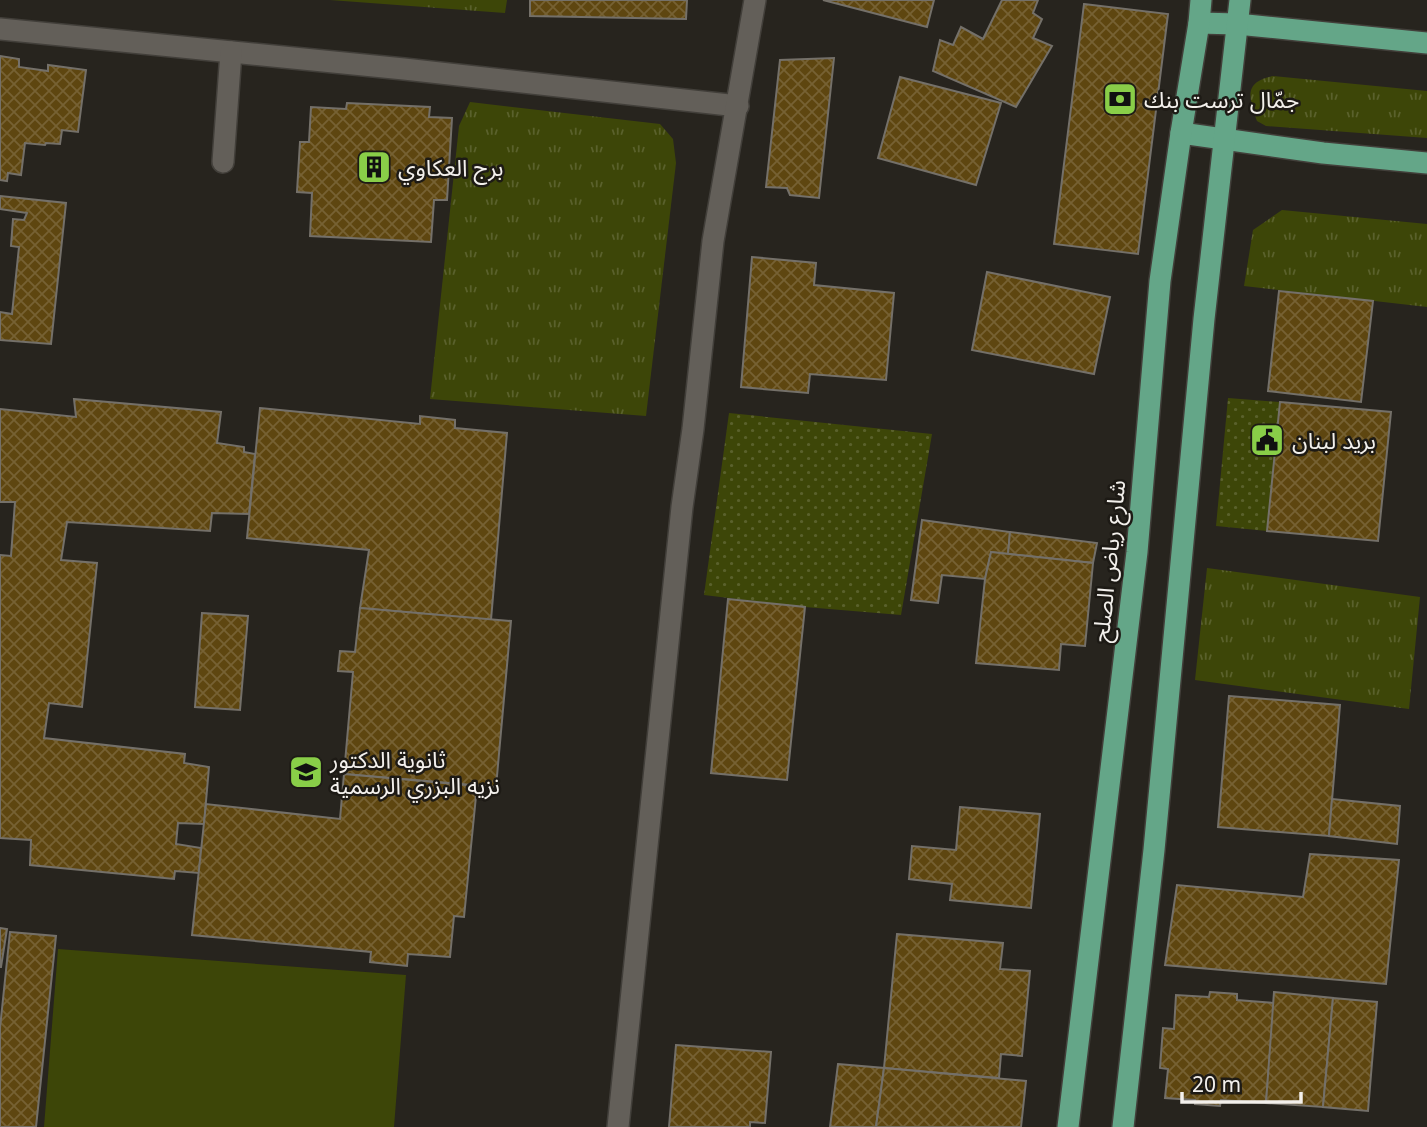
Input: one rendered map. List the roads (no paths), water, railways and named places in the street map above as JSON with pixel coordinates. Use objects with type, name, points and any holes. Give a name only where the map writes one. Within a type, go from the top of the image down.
[{"type":"main road","name":"شارع رياض الصلح","points":[[1068,1127],[1138,552],[1160,281],[1201,0]]},
{"type":"main road","points":[[1123,1127],[1153,864],[1204,319],[1240,0]]},
{"type":"main road","points":[[1199,23],[1237,24],[1427,43]]},
{"type":"main road","points":[[1181,134],[1323,153],[1427,163]]},
{"type":"street","points":[[618,1127],[682,507],[713,241],[755,0]]},
{"type":"street","points":[[0,29],[738,106]]},
{"type":"street","points":[[223,162],[231,52]]},
{"type":"place","name":"جمّال ترست بنك","points":[[1120,99]]},
{"type":"place","name":"برج العكاوي","points":[[374,167]]},
{"type":"place","name":"بريد لبنان","points":[[1267,440]]},
{"type":"place","name":"ثانوية الدكتور نزيه البزري الرسمية","points":[[306,772]]}]
